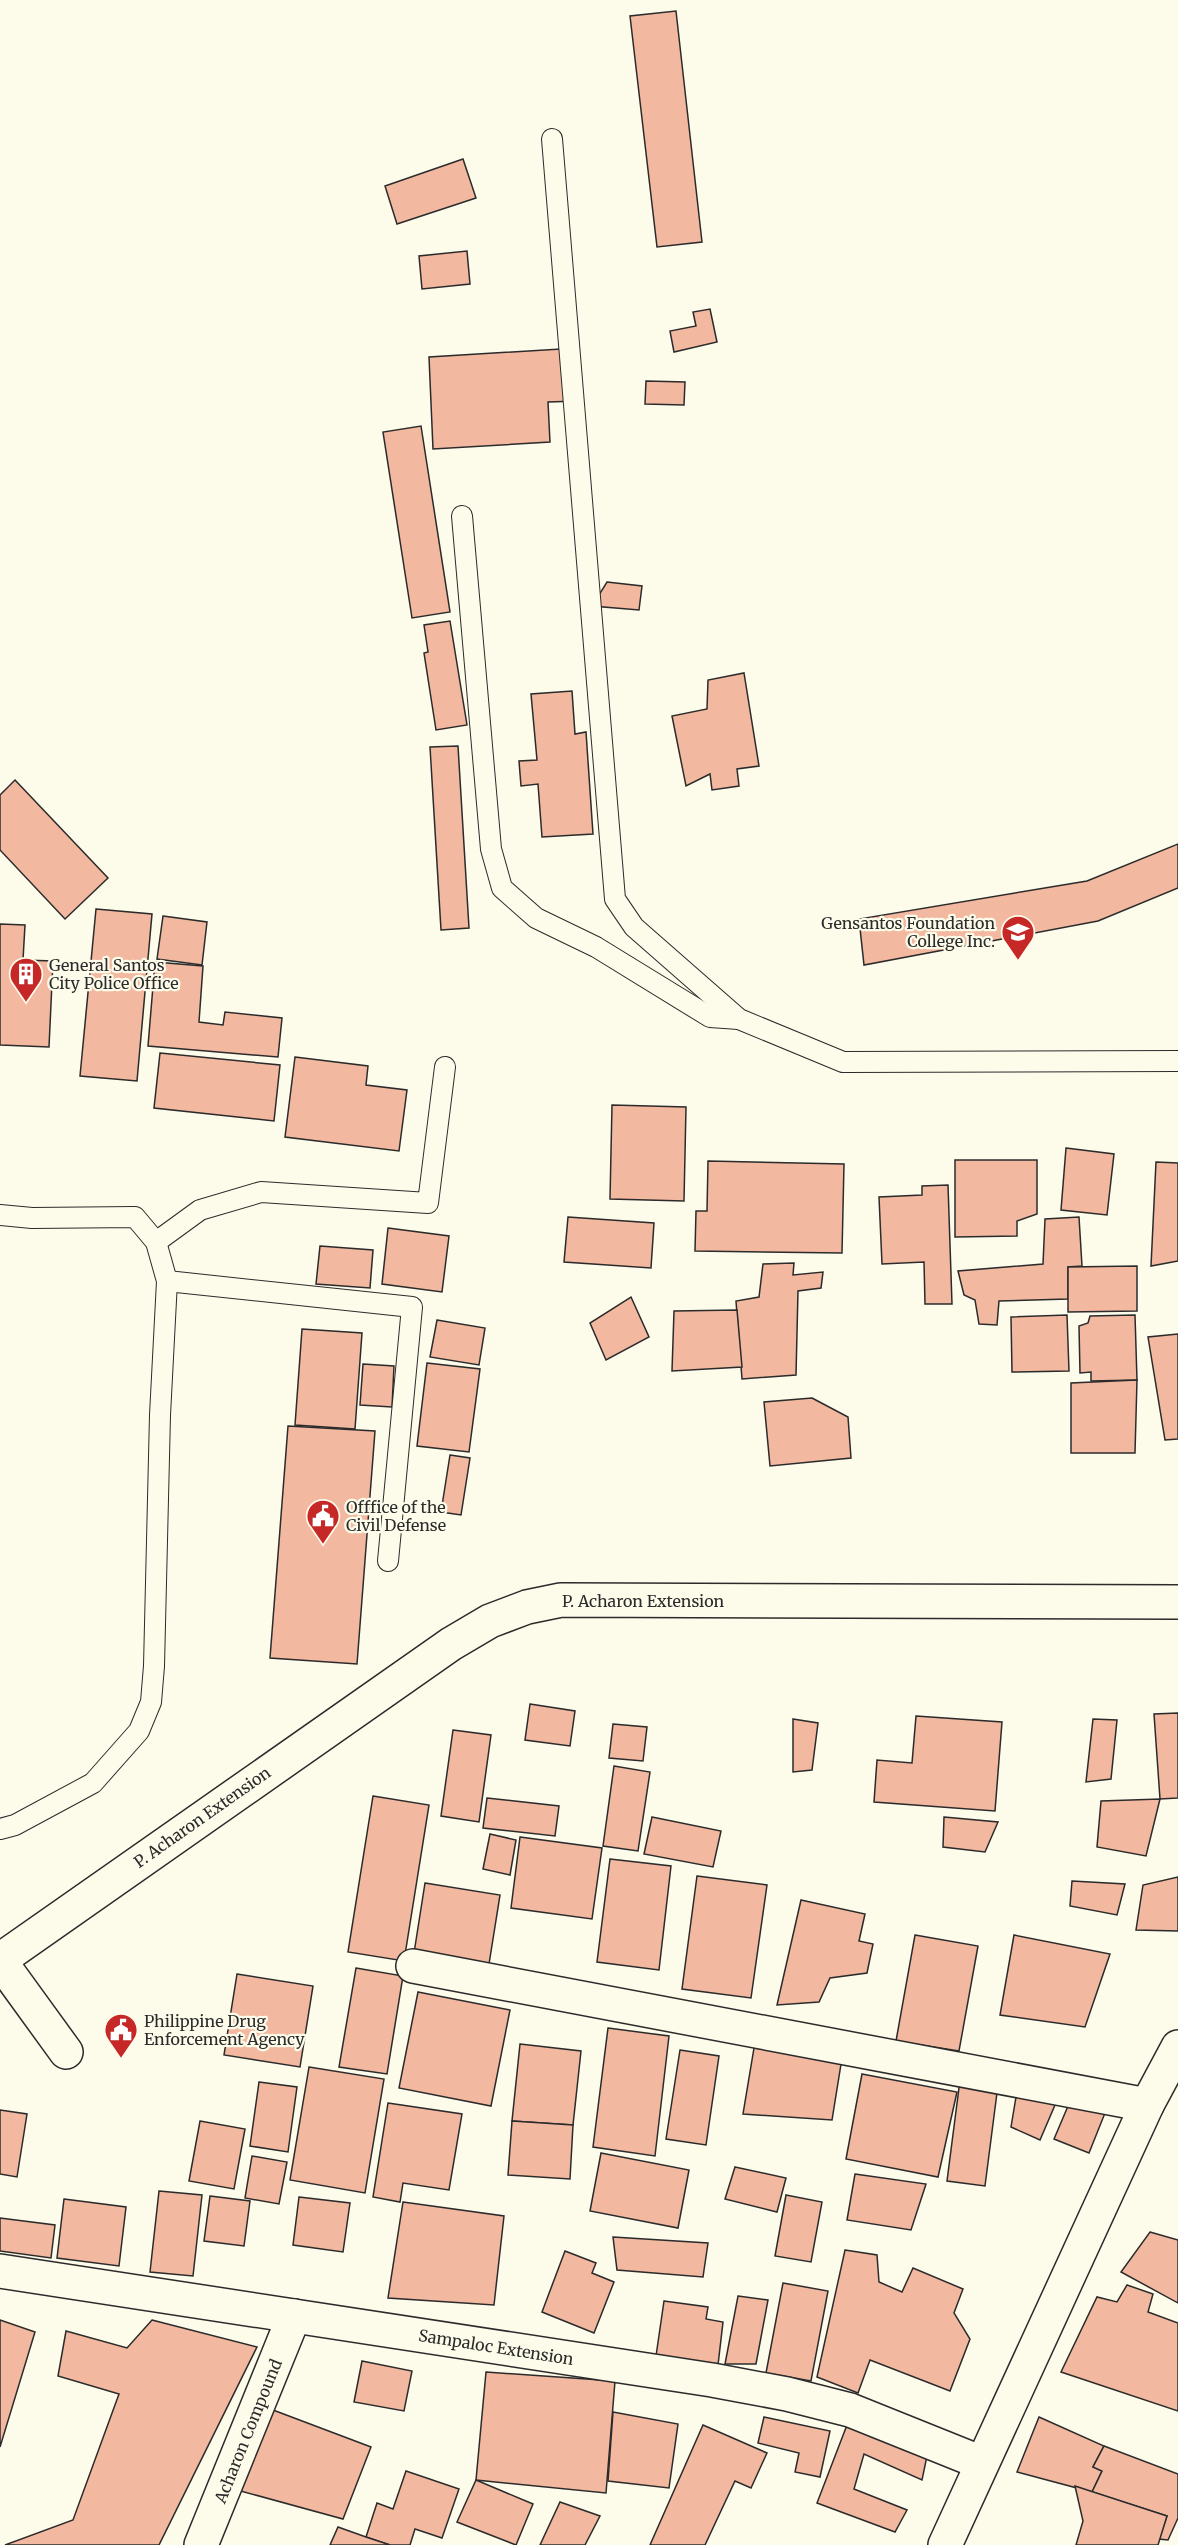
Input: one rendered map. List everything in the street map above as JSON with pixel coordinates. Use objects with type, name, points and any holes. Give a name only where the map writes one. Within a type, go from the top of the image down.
[{"type":"street","name":"P. Acharon Extension","points":[[0,1960],[402,1676],[490,1622],[527,1607],[561,1600],[1178,1602]]},
{"type":"street","points":[[0,1960],[66,2052]]},
{"type":"street","points":[[413,1966],[1147,2105]]},
{"type":"street","points":[[945,2545],[1147,2105],[1178,2047]]},
{"type":"street","name":"Sampaloc Extension","points":[[0,2271],[787,2394],[850,2410],[982,2463]]},
{"type":"street","name":"Acharon Compound","points":[[201,2545],[294,2316]]},
{"type":"lane","points":[[552,139],[615,899],[634,927],[739,1019]]},
{"type":"lane","points":[[462,516],[491,849],[502,888],[536,918],[596,947],[710,1017],[739,1019],[843,1062],[1178,1061]]},
{"type":"lane","points":[[156,1242],[200,1210],[261,1192],[428,1203],[446,1067]]},
{"type":"lane","points":[[0,1215],[32,1218],[135,1217],[156,1242],[167,1281],[160,1414],[154,1665],[151,1702],[139,1731],[93,1783],[15,1825],[0,1829]]},
{"type":"lane","points":[[167,1281],[412,1307],[388,1562]]},
{"type":"building","points":[[676,11],[702,242],[657,247],[630,16]]},
{"type":"building","points":[[463,159],[476,198],[397,224],[385,186]]},
{"type":"building","points":[[467,251],[470,284],[422,289],[419,256]]},
{"type":"building","points":[[710,309],[717,342],[674,352],[670,331],[696,326],[693,312]]},
{"type":"building","points":[[577,348],[579,401],[548,402],[550,442],[433,449],[429,357]]},
{"type":"building","points":[[646,381],[685,382],[684,405],[645,404]]},
{"type":"building","points":[[421,426],[450,612],[412,618],[383,432]]},
{"type":"building","points":[[607,582],[642,586],[639,610],[592,606]]},
{"type":"building","points":[[450,621],[467,725],[436,730],[424,653],[428,652],[424,625]]},
{"type":"building","points":[[744,673],[759,766],[737,769],[739,786],[712,790],[710,774],[686,786],[672,716],[707,709],[708,680]]},
{"type":"building","points":[[572,691],[575,734],[586,732],[593,834],[542,837],[538,784],[521,786],[519,761],[537,760],[531,694]]},
{"type":"building","points":[[458,746],[469,928],[441,930],[430,747]]},
{"type":"building","points":[[15,780],[108,878],[65,919],[0,850],[0,795]]},
{"type":"building","points":[[1178,844],[1178,888],[1098,921],[864,965],[859,919],[1087,881]]},
{"type":"building","points":[[96,909],[152,914],[137,1081],[80,1076]]},
{"type":"building","points":[[163,916],[207,922],[202,965],[157,959]]},
{"type":"building","name":"General Santos City Police Office","points":[[0,924],[25,925],[23,960],[53,961],[49,1047],[0,1045]]},
{"type":"building","points":[[155,962],[203,966],[199,1022],[223,1025],[225,1012],[282,1018],[278,1057],[148,1046]]},
{"type":"building","points":[[160,1053],[280,1065],[274,1121],[154,1108]]},
{"type":"building","points":[[295,1057],[368,1066],[366,1085],[407,1090],[399,1151],[285,1137]]},
{"type":"building","points":[[612,1105],[686,1107],[684,1201],[610,1199]]},
{"type":"building","points":[[1066,1148],[1114,1154],[1107,1215],[1061,1210]]},
{"type":"building","points":[[955,1160],[1037,1160],[1037,1214],[1017,1221],[1017,1236],[955,1237]]},
{"type":"building","points":[[708,1161],[844,1164],[842,1253],[695,1251],[696,1211],[707,1211]]},
{"type":"building","points":[[1156,1162],[1178,1163],[1178,1261],[1151,1266]]},
{"type":"building","points":[[948,1185],[952,1304],[925,1304],[924,1262],[882,1264],[879,1197],[922,1195],[922,1186]]},
{"type":"building","points":[[568,1217],[654,1223],[651,1268],[564,1262]]},
{"type":"building","points":[[1079,1217],[1082,1266],[1068,1267],[1068,1299],[999,1301],[997,1325],[979,1324],[975,1300],[964,1295],[958,1271],[1043,1264],[1045,1219]]},
{"type":"building","points":[[388,1228],[449,1236],[442,1292],[382,1284]]},
{"type":"building","points":[[320,1246],[373,1250],[370,1288],[316,1284]]},
{"type":"building","points":[[794,1263],[793,1275],[823,1272],[821,1288],[798,1291],[796,1375],[742,1379],[736,1301],[759,1297],[763,1264]]},
{"type":"building","points":[[1137,1266],[1137,1311],[1068,1312],[1068,1267]]},
{"type":"building","points":[[631,1297],[649,1337],[606,1360],[590,1323]]},
{"type":"building","points":[[737,1310],[742,1367],[672,1371],[674,1311]]},
{"type":"building","points":[[1067,1315],[1069,1371],[1012,1372],[1011,1317]]},
{"type":"building","points":[[1135,1315],[1137,1380],[1091,1381],[1091,1372],[1080,1373],[1079,1326],[1088,1323],[1090,1316]]},
{"type":"building","points":[[437,1320],[485,1328],[479,1365],[430,1357]]},
{"type":"building","points":[[302,1329],[362,1333],[355,1429],[295,1425]]},
{"type":"building","points":[[1178,1334],[1178,1439],[1165,1440],[1148,1337]]},
{"type":"building","points":[[427,1363],[480,1369],[469,1452],[417,1446]]},
{"type":"building","points":[[363,1364],[394,1366],[392,1407],[360,1405]]},
{"type":"building","points":[[1137,1380],[1135,1453],[1071,1453],[1071,1383]]},
{"type":"building","points":[[812,1398],[848,1417],[851,1458],[770,1466],[764,1402]]},
{"type":"building","name":"Offfice of the Civil Defense","points":[[288,1426],[375,1431],[357,1664],[270,1658]]},
{"type":"building","points":[[450,1455],[470,1458],[461,1515],[441,1512]]},
{"type":"building","points":[[530,1704],[575,1711],[570,1746],[525,1740]]},
{"type":"building","points":[[1178,1713],[1178,1798],[1160,1799],[1154,1714]]},
{"type":"building","points":[[916,1716],[1002,1722],[995,1811],[874,1802],[877,1760],[912,1763]]},
{"type":"building","points":[[793,1719],[818,1723],[812,1770],[793,1772]]},
{"type":"building","points":[[1093,1719],[1117,1720],[1111,1779],[1086,1782]]},
{"type":"building","points":[[613,1724],[647,1727],[643,1761],[609,1758]]},
{"type":"building","points":[[453,1730],[491,1735],[479,1822],[441,1816]]},
{"type":"building","points":[[614,1766],[650,1772],[638,1851],[603,1846]]},
{"type":"building","points":[[373,1796],[429,1805],[404,1961],[348,1952]]},
{"type":"building","points":[[487,1798],[559,1806],[555,1836],[483,1828]]},
{"type":"building","points":[[1160,1799],[1146,1856],[1097,1847],[1101,1801]]},
{"type":"building","points":[[652,1817],[721,1831],[713,1867],[644,1854]]},
{"type":"building","points":[[944,1817],[998,1822],[985,1852],[943,1847]]},
{"type":"building","points":[[490,1834],[516,1840],[510,1875],[483,1869]]},
{"type":"building","points":[[520,1837],[602,1848],[592,1919],[511,1908]]},
{"type":"building","points":[[610,1859],[671,1866],[659,1970],[597,1962]]},
{"type":"building","points":[[697,1876],[767,1885],[751,1998],[682,1989]]},
{"type":"building","points":[[1178,1877],[1178,1931],[1136,1930],[1143,1885]]},
{"type":"building","points":[[1072,1881],[1125,1884],[1117,1915],[1070,1906]]},
{"type":"building","points":[[425,1883],[500,1895],[489,1964],[414,1953]]},
{"type":"building","points":[[801,1900],[865,1914],[859,1941],[873,1944],[867,1973],[830,1978],[819,2002],[777,2005]]},
{"type":"building","points":[[915,1935],[978,1946],[959,2051],[896,2041]]},
{"type":"building","points":[[1014,1935],[1110,1954],[1085,2027],[1000,2015]]},
{"type":"building","points":[[356,1968],[403,1976],[387,2074],[339,2067]]},
{"type":"building","points":[[237,1974],[313,1986],[300,2067],[224,2055]]},
{"type":"building","points":[[418,1992],[510,2010],[491,2106],[399,2088]]},
{"type":"building","points":[[608,2028],[669,2036],[655,2156],[593,2147]]},
{"type":"building","points":[[520,2044],[581,2051],[573,2125],[512,2121]]},
{"type":"building","points":[[754,2048],[842,2058],[832,2120],[743,2114]]},
{"type":"building","points":[[680,2050],[719,2056],[706,2145],[666,2139]]},
{"type":"building","points":[[309,2067],[384,2079],[365,2193],[290,2180]]},
{"type":"building","points":[[862,2074],[957,2092],[938,2177],[846,2159]]},
{"type":"building","points":[[960,2080],[998,2085],[985,2186],[947,2181]]},
{"type":"building","points":[[259,2082],[297,2087],[288,2152],[250,2146]]},
{"type":"building","points":[[1017,2091],[1058,2098],[1040,2140],[1011,2127]]},
{"type":"building","points":[[1071,2099],[1105,2113],[1089,2153],[1054,2139]]},
{"type":"building","points":[[388,2103],[462,2114],[449,2190],[403,2183],[400,2202],[373,2197]]},
{"type":"building","points":[[0,2110],[27,2114],[17,2177],[0,2174]]},
{"type":"building","points":[[200,2121],[245,2129],[234,2189],[189,2181]]},
{"type":"building","points":[[512,2121],[573,2125],[570,2179],[508,2175]]},
{"type":"building","points":[[601,2153],[689,2170],[678,2228],[590,2211]]},
{"type":"building","points":[[252,2156],[287,2162],[279,2204],[245,2198]]},
{"type":"building","points":[[735,2167],[786,2178],[777,2212],[725,2199]]},
{"type":"building","points":[[855,2174],[926,2184],[911,2230],[847,2220]]},
{"type":"building","points":[[159,2191],[202,2195],[193,2276],[150,2272]]},
{"type":"building","points":[[786,2195],[822,2202],[811,2262],[775,2256]]},
{"type":"building","points":[[210,2196],[250,2201],[244,2246],[204,2241]]},
{"type":"building","points":[[299,2197],[350,2203],[343,2252],[293,2245]]},
{"type":"building","points":[[64,2199],[126,2207],[119,2266],[57,2258]]},
{"type":"building","points":[[403,2202],[504,2216],[494,2305],[388,2298]]},
{"type":"building","points":[[0,2218],[55,2225],[51,2258],[0,2251]]},
{"type":"building","points":[[1150,2232],[1178,2240],[1178,2303],[1121,2272]]},
{"type":"building","points":[[613,2237],[708,2243],[703,2277],[617,2270]]},
{"type":"building","points":[[845,2250],[877,2255],[879,2282],[902,2292],[913,2268],[963,2289],[954,2313],[970,2339],[950,2391],[870,2360],[858,2393],[817,2377]]},
{"type":"building","points":[[565,2251],[596,2263],[592,2273],[614,2282],[594,2333],[542,2312]]},
{"type":"building","points":[[783,2283],[828,2291],[811,2381],[766,2373]]},
{"type":"building","points":[[1127,2285],[1153,2294],[1148,2312],[1178,2323],[1178,2411],[1061,2372],[1097,2297],[1117,2302]]},
{"type":"building","points":[[738,2296],[768,2300],[756,2364],[725,2364]]},
{"type":"building","points":[[664,2301],[708,2307],[706,2319],[723,2322],[718,2365],[656,2356]]},
{"type":"building","points":[[0,2320],[35,2332],[0,2447]]},
{"type":"building","points":[[152,2320],[257,2347],[159,2545],[5,2545],[73,2520],[119,2394],[58,2376],[66,2331],[127,2348]]},
{"type":"building","points":[[362,2361],[412,2371],[404,2411],[354,2402]]},
{"type":"building","points":[[486,2372],[615,2381],[606,2493],[476,2480]]},
{"type":"building","points":[[273,2410],[371,2447],[343,2519],[237,2490]]},
{"type":"building","points":[[613,2412],[678,2424],[669,2488],[608,2481]]},
{"type":"building","points":[[764,2417],[830,2431],[820,2477],[795,2472],[799,2453],[758,2443]]},
{"type":"building","points":[[1039,2417],[1104,2446],[1093,2467],[1102,2471],[1092,2492],[1017,2472]]},
{"type":"building","points":[[703,2425],[767,2453],[751,2488],[735,2481],[705,2545],[650,2545]]},
{"type":"building","points":[[847,2425],[927,2456],[922,2480],[864,2454],[854,2489],[907,2510],[895,2532],[817,2503]]},
{"type":"building","points":[[1104,2446],[1178,2474],[1178,2518],[1168,2540],[1159,2539],[1167,2516],[1092,2492],[1102,2471],[1093,2467]]},
{"type":"building","points":[[406,2471],[459,2489],[442,2538],[415,2529],[410,2545],[390,2545],[366,2537],[377,2503],[393,2509]]},
{"type":"building","points":[[476,2480],[533,2504],[516,2545],[457,2522]]},
{"type":"building","points":[[1075,2486],[1167,2516],[1158,2545],[1076,2545],[1083,2521]]},
{"type":"building","points":[[560,2502],[600,2516],[585,2545],[540,2545]]},
{"type":"building","points":[[338,2527],[366,2537],[390,2545],[330,2545]]},
{"type":"place","name":"Gensantos Foundation College Inc.","points":[[1018,961]]},
{"type":"place","name":"General Santos City Police Office","points":[[26,1003]]},
{"type":"place","name":"Offfice of the Civil Defense","points":[[323,1545]]},
{"type":"place","name":"Philippine Drug Enforcement Agency","points":[[121,2059]]}]
